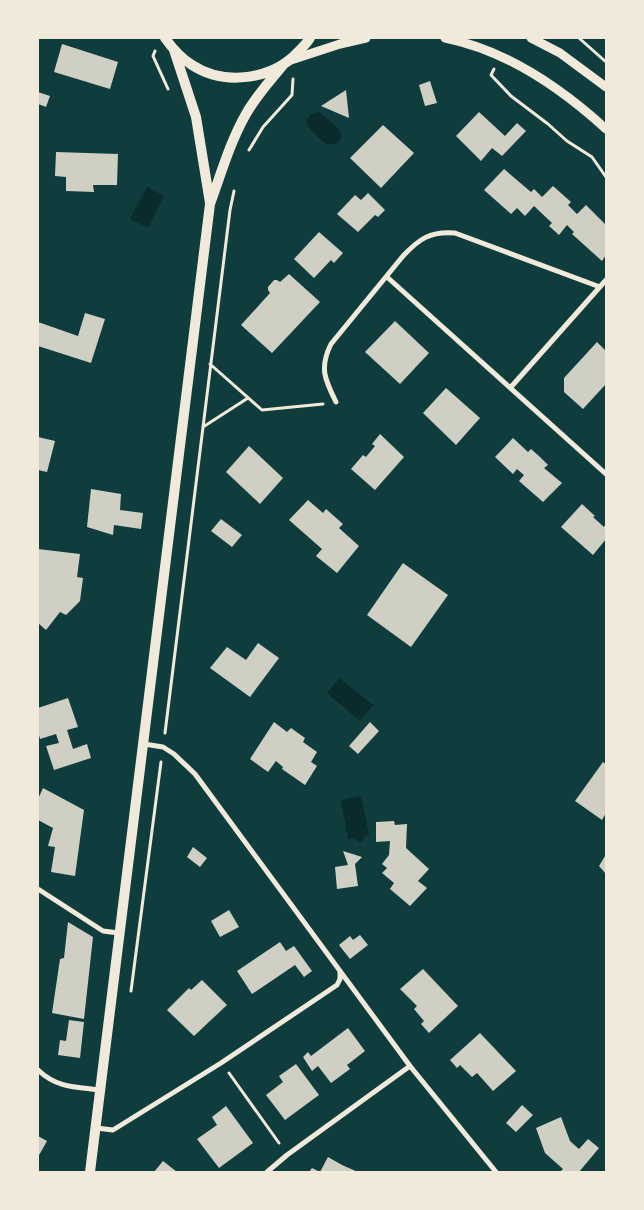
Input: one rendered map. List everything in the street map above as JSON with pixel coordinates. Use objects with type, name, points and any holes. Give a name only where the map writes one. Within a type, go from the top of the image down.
[{"type":"main road","points":[[165,38],[174,50],[192,65],[214,75],[238,78],[261,75],[287,62]]},
{"type":"main road","points":[[90,1172],[210,204],[245,115],[260,92],[310,38]]},
{"type":"main road","points":[[174,50],[196,117],[210,204]]},
{"type":"street","points":[[287,62],[340,44],[366,38]]},
{"type":"street","points":[[445,38],[464,43],[519,65],[546,81],[606,128]]},
{"type":"street","points":[[531,38],[560,53],[606,87]]},
{"type":"street","points":[[336,402],[328,386],[323,368],[325,356],[331,344],[416,243],[423,238],[443,232],[455,233],[600,287]]},
{"type":"street","points":[[387,277],[606,474]]},
{"type":"street","points":[[511,387],[606,280]]},
{"type":"street","points":[[144,744],[163,747],[184,763],[205,787],[410,1066],[496,1172]]},
{"type":"street","points":[[38,889],[103,931],[119,933]]},
{"type":"street","points":[[96,1128],[113,1130],[221,1063],[337,985],[340,979],[340,972]]},
{"type":"street","points":[[267,1172],[287,1155],[410,1066]]},
{"type":"street","points":[[38,1070],[59,1085],[100,1090]]},
{"type":"path","points":[[579,38],[606,62]]},
{"type":"path","points":[[156,50],[153,56],[168,91]]},
{"type":"path","points":[[499,56],[491,75],[511,96],[567,141],[592,157],[606,177]]},
{"type":"path","points":[[246,156],[263,126],[292,95],[293,89],[287,62]]},
{"type":"path","points":[[131,993],[210,364],[230,210],[235,186]]},
{"type":"path","points":[[210,364],[262,410],[336,402]]},
{"type":"path","points":[[203,427],[248,398]]},
{"type":"path","points":[[221,1063],[287,1155]]},
{"type":"water","points":[[319,112],[337,127],[341,134],[341,138],[336,144],[326,144],[307,125],[306,121],[311,114]]},
{"type":"water","points":[[147,187],[164,196],[148,228],[130,219]]},
{"type":"water","points":[[339,678],[373,705],[360,721],[327,693]]},
{"type":"water","points":[[361,796],[369,835],[364,836],[363,841],[359,843],[354,838],[348,839],[341,800]]},
{"type":"building","points":[[62,44],[118,62],[110,89],[54,72]]},
{"type":"building","points":[[430,81],[437,103],[425,106],[419,85]]},
{"type":"building","points":[[346,90],[349,118],[321,106]]},
{"type":"building","points":[[38,92],[50,96],[46,107],[38,104]]},
{"type":"building","points":[[479,112],[505,136],[517,123],[526,131],[502,156],[492,148],[481,161],[456,136]]},
{"type":"building","points":[[383,125],[414,153],[381,188],[350,158]]},
{"type":"building","points":[[56,152],[118,154],[117,185],[93,185],[94,192],[66,191],[66,177],[55,176]]},
{"type":"building","points":[[504,169],[531,192],[534,189],[542,197],[553,186],[571,202],[568,205],[577,214],[586,205],[606,225],[606,255],[602,261],[572,234],[574,232],[567,225],[559,235],[549,226],[552,223],[534,206],[525,216],[517,208],[511,214],[484,190]]},
{"type":"building","points":[[368,193],[385,210],[378,217],[375,215],[358,232],[337,214],[355,195],[361,200]]},
{"type":"building","points":[[319,232],[343,253],[334,263],[331,260],[314,278],[294,259]]},
{"type":"building","points":[[289,274],[320,302],[272,353],[241,325],[270,293],[268,287],[274,280],[280,282]]},
{"type":"building","points":[[85,313],[105,319],[91,363],[38,346],[38,322],[78,336]]},
{"type":"building","points":[[395,321],[429,353],[400,384],[365,352]]},
{"type":"building","points":[[597,342],[606,351],[606,384],[583,409],[564,392],[564,378]]},
{"type":"building","points":[[446,388],[480,418],[456,445],[423,413]]},
{"type":"building","points":[[380,434],[404,457],[375,490],[351,469],[363,455],[366,457],[375,446],[372,444]]},
{"type":"building","points":[[38,437],[55,441],[47,472],[38,470]]},
{"type":"building","points":[[513,438],[528,452],[531,449],[540,457],[548,465],[544,468],[562,483],[543,502],[519,481],[524,475],[517,469],[513,474],[495,457]]},
{"type":"building","points":[[249,446],[283,478],[260,504],[226,472]]},
{"type":"building","points":[[91,489],[121,494],[120,510],[143,513],[141,529],[114,525],[113,535],[87,527]]},
{"type":"building","points":[[308,500],[323,513],[326,509],[343,524],[339,528],[359,546],[337,573],[316,556],[322,549],[289,520]]},
{"type":"building","points":[[582,504],[604,527],[606,523],[606,539],[593,555],[561,527]]},
{"type":"building","points":[[221,519],[242,535],[232,547],[211,531]]},
{"type":"building","points":[[38,549],[80,554],[77,577],[83,578],[80,601],[66,615],[60,612],[46,630],[38,623]]},
{"type":"building","points":[[403,563],[448,595],[411,647],[367,615]]},
{"type":"building","points":[[258,643],[279,658],[250,697],[210,668],[227,647],[246,660]]},
{"type":"building","points":[[68,698],[78,727],[67,730],[73,749],[87,744],[91,758],[54,770],[46,746],[59,743],[56,734],[40,739],[38,708]]},
{"type":"building","points":[[274,722],[287,732],[291,728],[305,738],[303,742],[317,752],[311,762],[317,766],[305,785],[282,769],[283,767],[276,761],[268,772],[250,759]]},
{"type":"building","points":[[370,722],[379,731],[358,754],[349,746]]},
{"type":"building","points":[[603,762],[606,764],[606,813],[602,820],[575,801]]},
{"type":"building","points":[[43,788],[84,810],[75,876],[51,872],[55,847],[48,846],[53,828],[38,820],[38,799]]},
{"type":"building","points":[[394,821],[395,825],[407,824],[406,848],[429,869],[418,881],[427,888],[410,906],[390,889],[394,883],[382,873],[387,868],[382,864],[389,855],[390,841],[376,842],[376,822]]},
{"type":"building","points":[[193,847],[207,858],[200,867],[187,857]]},
{"type":"building","points":[[343,851],[362,857],[355,864],[358,886],[337,889],[335,867],[348,865]]},
{"type":"building","points":[[605,856],[606,858],[606,874],[599,866]]},
{"type":"building","points":[[229,910],[239,927],[220,937],[211,921]]},
{"type":"building","points":[[68,922],[93,937],[84,1019],[52,1013],[60,959],[64,958]]},
{"type":"building","points":[[360,935],[368,945],[350,959],[339,945],[350,936],[353,940]]},
{"type":"building","points":[[280,942],[286,951],[294,946],[312,971],[304,977],[295,965],[252,994],[237,971]]},
{"type":"building","points":[[423,969],[458,1006],[429,1033],[421,1024],[424,1021],[414,1009],[417,1006],[400,989]]},
{"type":"building","points":[[202,980],[227,1005],[194,1036],[167,1010],[189,988],[191,990]]},
{"type":"building","points":[[69,1020],[84,1022],[80,1058],[58,1055],[60,1040],[66,1041]]},
{"type":"building","points":[[348,1028],[365,1051],[347,1065],[350,1069],[331,1083],[318,1066],[312,1071],[303,1057],[308,1052],[311,1056]]},
{"type":"building","points":[[480,1033],[516,1071],[493,1091],[477,1073],[472,1077],[460,1065],[457,1068],[450,1060]]},
{"type":"building","points":[[296,1064],[319,1095],[285,1120],[266,1095],[283,1082],[279,1076]]},
{"type":"building","points":[[522,1105],[533,1115],[516,1132],[506,1123]]},
{"type":"building","points":[[226,1106],[253,1143],[219,1168],[197,1139],[217,1125],[212,1117]]},
{"type":"building","points":[[561,1117],[570,1141],[579,1149],[588,1139],[599,1148],[579,1172],[560,1172],[563,1169],[545,1153],[536,1128]]},
{"type":"building","points":[[38,1136],[47,1141],[38,1157]]},
{"type":"building","points":[[328,1157],[358,1172],[320,1172]]},
{"type":"building","points":[[163,1161],[177,1172],[154,1172]]},
{"type":"building","points":[[312,1168],[320,1172],[309,1172]]}]
